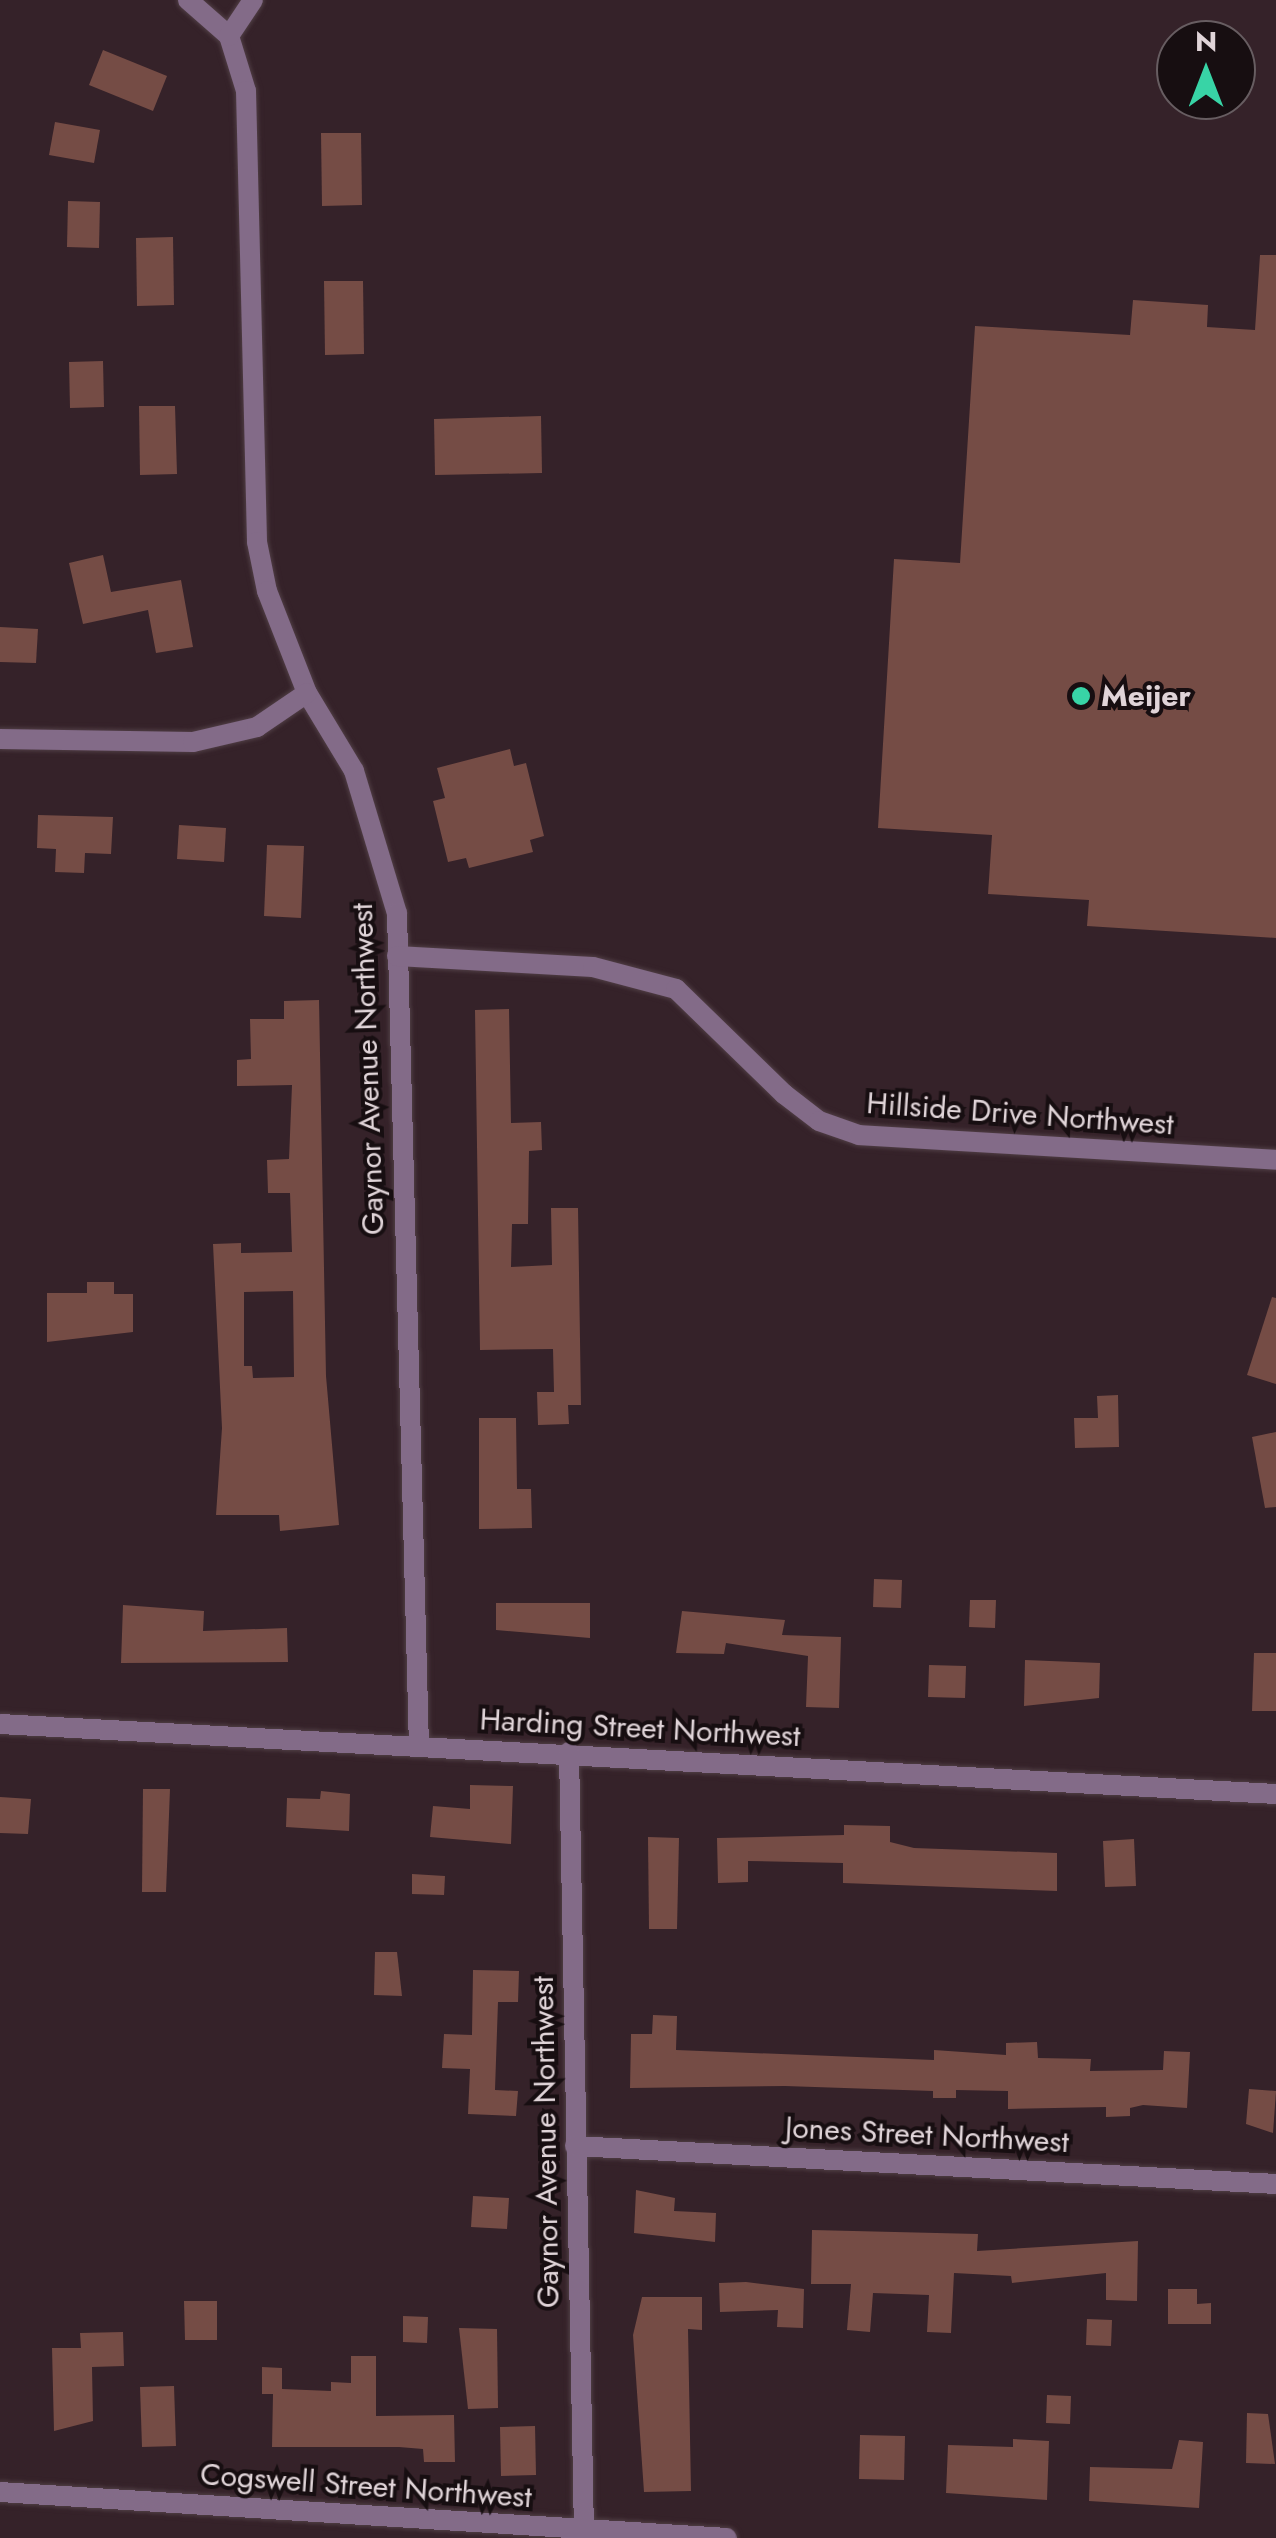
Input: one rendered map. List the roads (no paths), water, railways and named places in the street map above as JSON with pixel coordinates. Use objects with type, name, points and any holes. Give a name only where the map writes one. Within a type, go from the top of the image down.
[{"type":"street","points":[[188,0],[228,36],[252,0]]},
{"type":"street","name":"Gaynor Avenue Northwest","points":[[228,36],[246,91],[257,542],[307,694],[351,763],[380,837],[397,913],[419,1747]]},
{"type":"street","points":[[0,739],[193,742],[257,727],[307,694]]},
{"type":"street","name":"Hillside Drive Northwest","points":[[397,956],[593,967],[676,989],[784,1094],[820,1121],[859,1135],[1276,1160]]},
{"type":"street","name":"Harding Street Northwest","points":[[0,1724],[568,1752],[1276,1794]]},
{"type":"street","name":"Gaynor Avenue Northwest","points":[[568,1752],[584,2530]]},
{"type":"street","name":"Jones Street Northwest","points":[[575,2146],[1276,2184]]},
{"type":"street","name":"Cogswell Street Northwest","points":[[0,2492],[728,2538]]},
{"type":"place","name":"Meijer","points":[[1081,696]]}]
